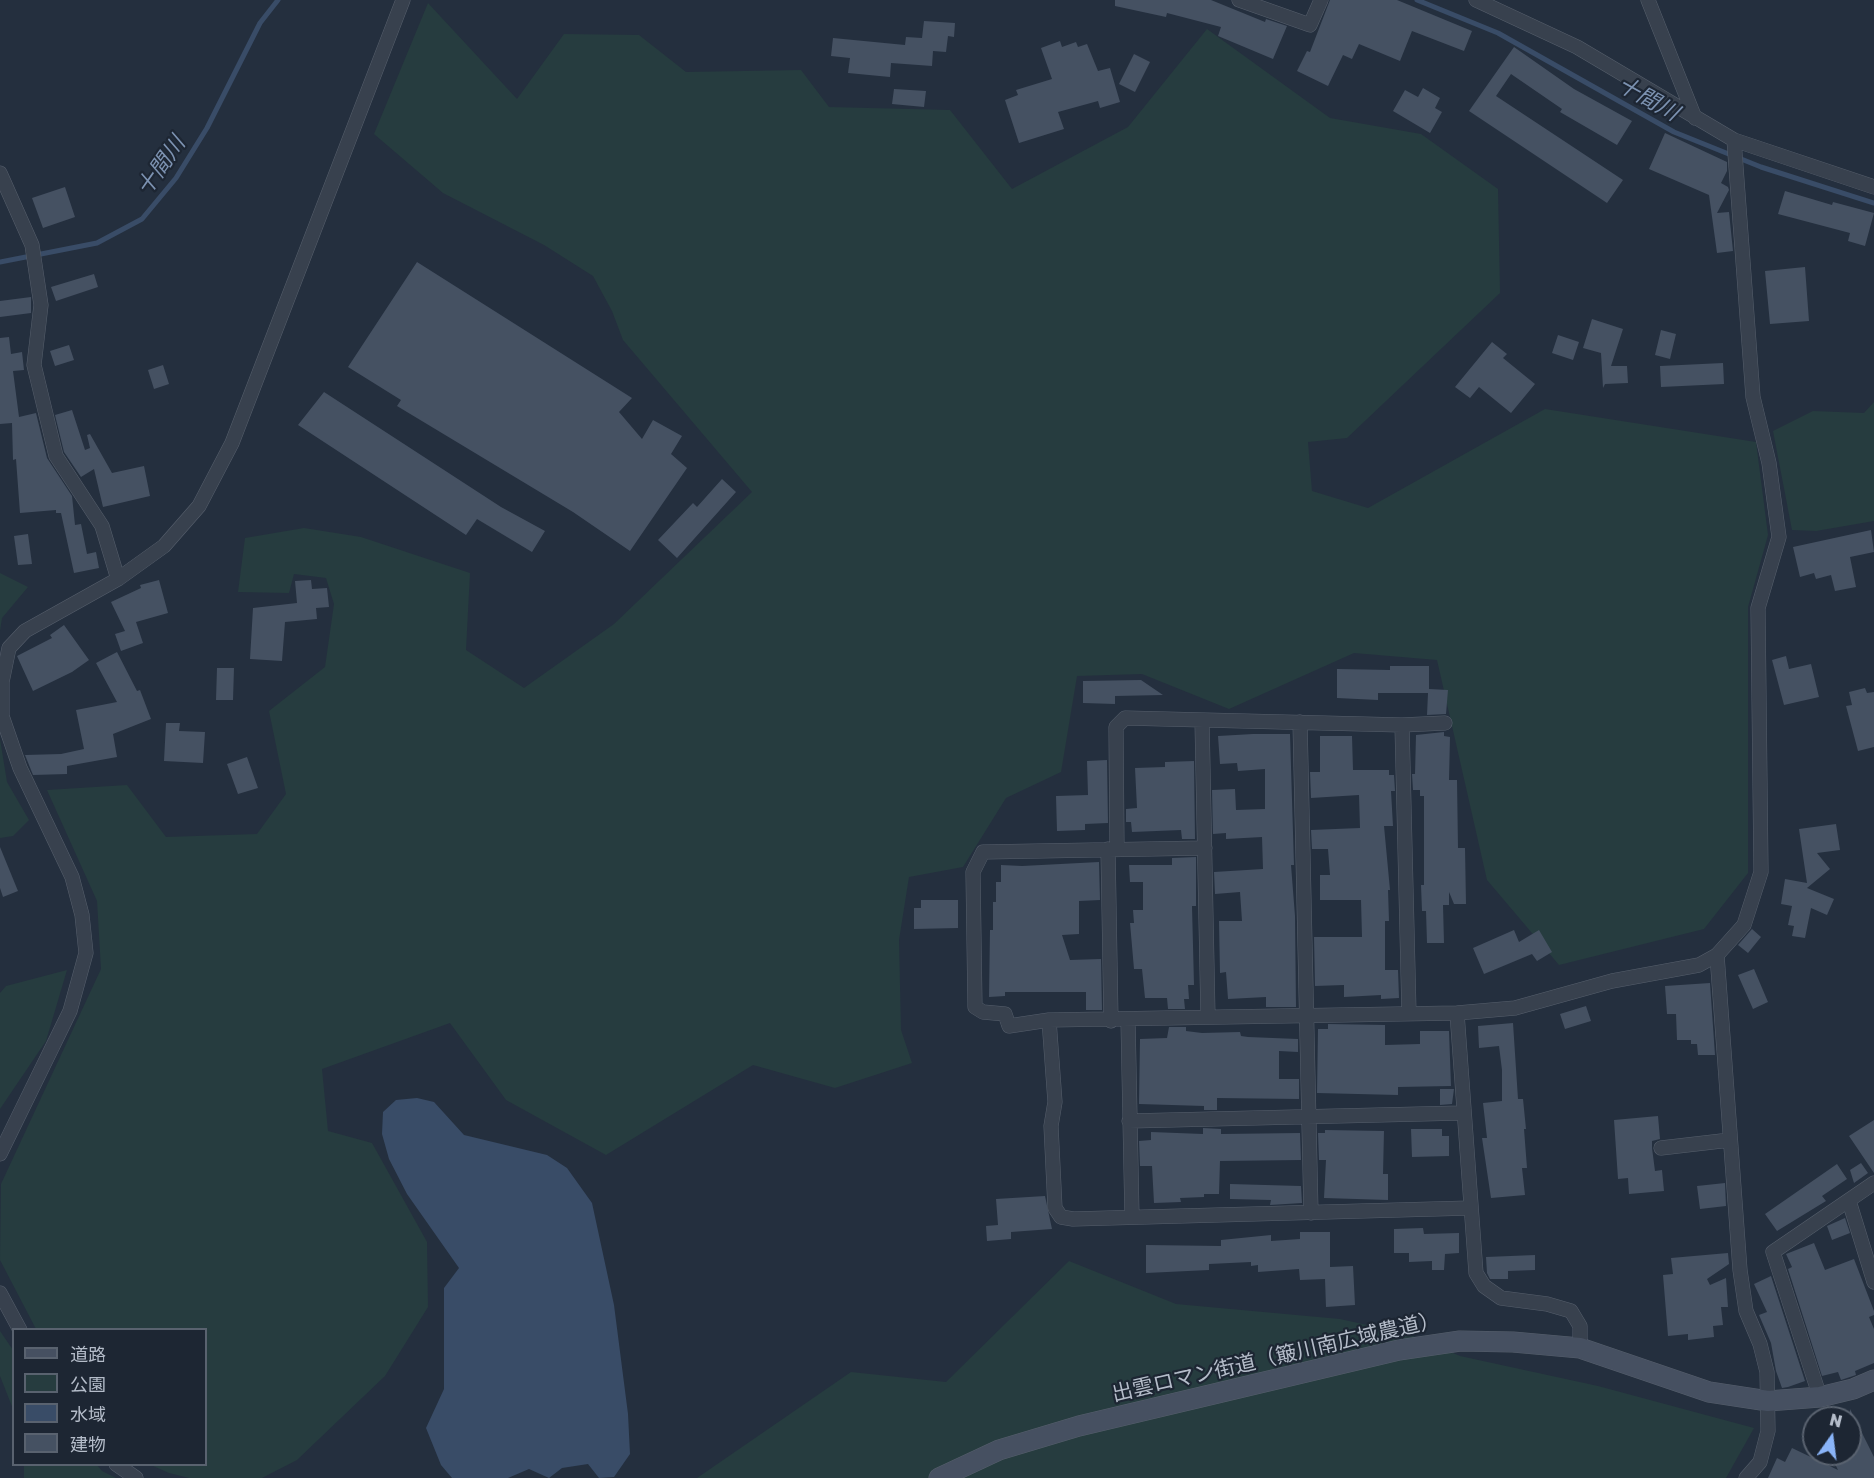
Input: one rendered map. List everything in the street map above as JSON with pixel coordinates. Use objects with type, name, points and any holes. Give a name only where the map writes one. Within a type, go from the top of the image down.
[{"type":"street","points":[[0,1154],[70,1011],[86,953],[82,915],[72,877],[20,768],[2,716],[2,682],[9,648],[25,631],[118,579],[164,546],[199,506],[232,443],[403,0]]},
{"type":"street","points":[[1239,0],[1310,25],[1321,0]]},
{"type":"street","points":[[1476,0],[1577,47],[1734,140],[1874,187]]},
{"type":"street","points":[[1647,0],[1695,118]]},
{"type":"street","points":[[1205,848],[983,852],[973,873],[975,1007],[983,1012],[1005,1014],[1009,1026],[1048,1020],[1111,1021],[1457,1013],[1515,1008],[1612,981],[1699,965],[1717,955],[1744,925],[1761,872],[1758,608],[1779,537],[1769,463],[1753,397],[1734,140]]},
{"type":"street","points":[[0,173],[32,245],[41,305],[34,365],[56,456],[102,526],[118,579]]},
{"type":"street","points":[[1111,1021],[1116,728],[1125,718],[1402,725],[1445,723]]},
{"type":"street","points":[[1202,720],[1208,1017]]},
{"type":"street","points":[[1300,722],[1311,1213]]},
{"type":"street","points":[[1402,725],[1409,1013]]},
{"type":"street","points":[[1717,955],[1730,1140],[1746,1311],[1760,1344],[1767,1372],[1768,1431],[1760,1462],[1746,1478]]},
{"type":"street","points":[[1457,1013],[1462,1113],[1476,1273],[1484,1286],[1502,1298],[1547,1304],[1571,1311],[1580,1326],[1580,1348]]},
{"type":"street","points":[[1048,1020],[1055,1102],[1052,1126],[1055,1208],[1061,1217],[1073,1220],[1470,1208]]},
{"type":"street","points":[[1128,1020],[1132,1217]]},
{"type":"street","points":[[1129,1121],[1462,1113]]},
{"type":"street","points":[[1661,1148],[1730,1140]]},
{"type":"street","points":[[1820,1397],[1773,1252],[1874,1183]]},
{"type":"street","points":[[1849,1201],[1874,1282]]},
{"type":"street","points":[[0,1293],[19,1328]]},
{"type":"street","name":"出雲ロマン街道（簸川南広域農道）","points":[[939,1478],[999,1450],[1079,1426],[1400,1350],[1460,1341],[1513,1342],[1580,1348],[1709,1392],[1768,1401],[1820,1397],[1853,1389],[1874,1380]]},
{"type":"street","points":[[119,1466],[136,1478]]},
{"type":"green space","points":[[428,3],[517,99],[564,34],[639,35],[686,72],[801,70],[829,107],[950,110],[1012,189],[1128,127],[1207,29],[1330,118],[1421,134],[1498,189],[1500,293],[1347,438],[1308,442],[1312,491],[1368,508],[1545,409],[1756,442],[1768,535],[1748,607],[1748,873],[1704,929],[1559,965],[1487,880],[1437,660],[1354,653],[1229,709],[1142,674],[1077,676],[1061,772],[1006,798],[963,867],[909,877],[899,940],[901,1030],[912,1063],[835,1088],[753,1065],[606,1155],[506,1100],[450,1023],[322,1069],[328,1131],[372,1143],[427,1242],[428,1307],[385,1376],[297,1460],[262,1478],[189,1478],[153,1466],[207,1466],[207,1328],[35,1328],[0,1260],[1,1184],[101,969],[97,901],[47,790],[127,785],[166,837],[257,834],[286,794],[269,711],[325,667],[334,604],[326,578],[294,574],[289,593],[238,592],[245,538],[304,528],[361,537],[470,573],[466,650],[524,688],[614,624],[752,492],[623,340],[612,311],[593,276],[544,245],[443,193],[374,134]]},
{"type":"green space","points":[[1874,402],[1874,521],[1816,531],[1792,530],[1773,431],[1813,411],[1864,413]]},
{"type":"green space","points":[[0,573],[28,587],[2,618],[0,631]]},
{"type":"green space","points":[[0,739],[7,782],[29,820],[13,836],[0,838]]},
{"type":"green space","points":[[67,970],[46,1041],[0,1109],[0,993],[6,986]]},
{"type":"green space","points":[[1069,1261],[1176,1304],[1340,1319],[1408,1334],[1460,1356],[1598,1386],[1754,1428],[1726,1478],[697,1478],[851,1372],[946,1382]]},
{"type":"green space","points":[[0,1331],[12,1349],[12,1406],[0,1376]]},
{"type":"green space","points":[[24,1466],[98,1466],[102,1471],[116,1478],[24,1478]]},
{"type":"water","points":[[417,1098],[434,1102],[464,1135],[547,1155],[567,1168],[592,1203],[614,1305],[628,1414],[630,1454],[614,1477],[599,1478],[588,1464],[562,1468],[549,1478],[529,1469],[508,1478],[452,1478],[441,1465],[426,1428],[444,1389],[444,1288],[459,1268],[407,1194],[389,1159],[382,1134],[383,1112],[396,1100]]},
{"type":"building","points":[[1115,0],[1211,0],[1265,22],[1266,19],[1287,26],[1273,59],[1218,36],[1221,27],[1167,13],[1166,17],[1115,6]]},
{"type":"building","points":[[1330,0],[1397,0],[1472,31],[1464,51],[1412,31],[1400,61],[1359,44],[1352,59],[1343,55],[1328,86],[1297,71],[1307,51],[1310,52]]},
{"type":"building","points":[[924,21],[955,23],[954,37],[948,36],[946,52],[933,51],[932,66],[891,63],[890,77],[848,73],[850,58],[831,56],[833,38],[905,45],[906,37],[922,38]]},
{"type":"building","points":[[1060,41],[1062,47],[1076,42],[1078,47],[1087,44],[1098,71],[1110,68],[1120,102],[1100,108],[1098,101],[1058,112],[1064,129],[1019,143],[1005,100],[1018,95],[1016,90],[1052,79],[1041,48]]},
{"type":"building","points":[[1514,47],[1574,89],[1632,121],[1617,145],[1560,112],[1562,109],[1511,74],[1496,96],[1623,180],[1607,203],[1469,111]]},
{"type":"building","points":[[1134,54],[1150,62],[1135,92],[1119,84]]},
{"type":"building","points":[[1423,88],[1440,98],[1435,108],[1442,112],[1430,133],[1393,111],[1405,90],[1418,97]]},
{"type":"building","points":[[894,89],[926,91],[924,107],[892,104]]},
{"type":"building","points":[[1665,133],[1727,162],[1727,171],[1721,183],[1729,190],[1717,213],[1729,212],[1733,251],[1717,253],[1709,195],[1649,169]]},
{"type":"building","points":[[65,187],[75,217],[43,228],[32,198]]},
{"type":"building","points":[[1785,191],[1832,205],[1833,202],[1874,213],[1865,246],[1848,241],[1850,233],[1778,214]]},
{"type":"building","points":[[417,262],[632,398],[619,412],[642,439],[653,420],[682,436],[671,454],[687,468],[630,551],[573,512],[397,406],[401,400],[348,367]]},
{"type":"building","points":[[1805,267],[1809,321],[1770,324],[1765,271]]},
{"type":"building","points":[[94,274],[98,287],[56,301],[51,287]]},
{"type":"building","points":[[31,297],[31,313],[0,317],[0,301]]},
{"type":"building","points":[[1592,319],[1623,329],[1611,366],[1627,366],[1628,383],[1605,384],[1603,388],[1601,353],[1583,348]]},
{"type":"building","points":[[1661,330],[1676,334],[1670,359],[1655,355]]},
{"type":"building","points":[[1558,335],[1579,342],[1573,360],[1552,353]]},
{"type":"building","points":[[9,337],[11,354],[22,352],[24,370],[13,371],[19,417],[36,413],[47,458],[72,496],[75,525],[81,524],[87,554],[96,552],[99,568],[74,573],[61,513],[56,513],[56,510],[20,513],[16,459],[13,460],[12,423],[0,424],[0,338]]},
{"type":"building","points":[[1492,342],[1507,354],[1503,358],[1535,384],[1511,413],[1479,387],[1470,398],[1455,387]]},
{"type":"building","points":[[69,345],[74,360],[55,366],[50,351]]},
{"type":"building","points":[[1723,363],[1724,384],[1661,387],[1660,366]]},
{"type":"building","points":[[163,365],[169,384],[154,389],[148,370]]},
{"type":"building","points":[[324,392],[501,507],[545,531],[532,552],[477,519],[466,535],[298,425]]},
{"type":"building","points":[[72,410],[85,450],[90,448],[87,435],[90,434],[112,473],[144,466],[150,496],[103,507],[94,469],[81,477],[64,452],[55,415]]},
{"type":"building","points":[[722,479],[736,492],[677,558],[658,540],[693,503],[697,507]]},
{"type":"building","points":[[1871,530],[1874,552],[1850,557],[1856,587],[1835,591],[1831,575],[1816,579],[1814,573],[1800,577],[1793,547]]},
{"type":"building","points":[[28,534],[32,564],[18,565],[14,536]]},
{"type":"building","points":[[159,580],[168,613],[136,622],[143,643],[121,651],[115,634],[125,631],[111,602],[141,588],[140,585]]},
{"type":"building","points":[[311,580],[312,589],[327,588],[329,607],[316,608],[317,619],[285,622],[282,661],[250,659],[253,608],[297,603],[295,581]]},
{"type":"building","points":[[64,625],[89,660],[72,672],[33,691],[17,656],[52,638],[50,635]]},
{"type":"building","points":[[117,652],[137,691],[140,690],[151,719],[113,734],[117,757],[67,766],[67,774],[33,775],[25,755],[61,754],[84,749],[76,710],[117,702],[96,663]]},
{"type":"building","points":[[1786,656],[1789,669],[1811,664],[1819,697],[1784,705],[1772,660]]},
{"type":"building","points":[[1390,666],[1429,666],[1429,689],[1448,690],[1446,714],[1427,715],[1428,693],[1378,693],[1378,700],[1337,698],[1337,669],[1390,670]]},
{"type":"building","points":[[217,668],[234,668],[233,700],[216,700]]},
{"type":"building","points":[[1141,680],[1163,695],[1115,696],[1115,704],[1083,703],[1083,681]]},
{"type":"building","points":[[1865,688],[1867,693],[1874,692],[1874,747],[1858,751],[1846,706],[1852,705],[1849,692]]},
{"type":"building","points":[[166,723],[180,723],[179,731],[205,732],[203,763],[164,761]]},
{"type":"building","points":[[1444,732],[1444,736],[1450,737],[1449,780],[1457,780],[1458,848],[1465,848],[1466,904],[1454,904],[1449,892],[1449,905],[1443,905],[1444,943],[1427,943],[1426,911],[1422,911],[1421,885],[1424,885],[1424,796],[1420,796],[1420,790],[1413,790],[1412,774],[1415,774],[1416,735]]},
{"type":"building","points":[[1290,734],[1294,865],[1291,865],[1295,916],[1296,1007],[1266,1007],[1266,997],[1228,999],[1226,972],[1220,973],[1219,921],[1242,921],[1240,892],[1215,894],[1214,872],[1263,869],[1262,837],[1226,839],[1226,833],[1213,834],[1212,790],[1235,789],[1236,810],[1265,809],[1265,769],[1238,771],[1237,763],[1220,764],[1218,736]]},
{"type":"building","points":[[1320,736],[1352,736],[1353,770],[1389,770],[1389,775],[1394,775],[1395,791],[1391,791],[1393,826],[1384,826],[1390,890],[1388,890],[1389,921],[1385,921],[1385,970],[1398,970],[1399,998],[1381,999],[1381,995],[1344,997],[1344,985],[1315,986],[1314,937],[1362,937],[1361,900],[1320,900],[1320,875],[1330,875],[1328,849],[1312,849],[1311,830],[1360,828],[1359,795],[1311,798],[1310,772],[1320,772]]},
{"type":"building","points":[[247,757],[258,788],[238,794],[227,764]]},
{"type":"building","points":[[1107,760],[1108,823],[1085,824],[1085,830],[1057,831],[1056,796],[1088,795],[1087,761]]},
{"type":"building","points":[[1194,761],[1195,839],[1182,839],[1181,830],[1132,832],[1131,822],[1126,822],[1126,809],[1137,808],[1135,768],[1165,767],[1165,762]]},
{"type":"building","points":[[1836,824],[1840,850],[1817,853],[1830,869],[1807,888],[1834,899],[1827,915],[1811,908],[1805,938],[1792,936],[1794,926],[1788,925],[1792,906],[1781,904],[1785,879],[1807,883],[1799,829]]},
{"type":"building","points":[[0,847],[18,891],[3,897],[0,888]]},
{"type":"building","points":[[1196,857],[1196,906],[1192,906],[1194,985],[1188,985],[1189,999],[1184,999],[1185,1009],[1168,1009],[1167,998],[1145,998],[1142,969],[1134,969],[1130,923],[1134,923],[1133,910],[1143,910],[1143,882],[1130,882],[1129,865],[1172,865],[1172,858]]},
{"type":"building","points":[[1099,862],[1100,900],[1079,901],[1079,934],[1062,935],[1070,960],[1101,959],[1102,1010],[1086,1010],[1086,992],[1005,992],[1005,996],[989,997],[990,930],[993,930],[993,902],[996,902],[996,882],[1001,882],[1001,865]]},
{"type":"building","points":[[921,900],[958,900],[958,928],[914,929],[914,908],[921,908]]},
{"type":"building","points":[[1752,929],[1761,937],[1748,953],[1738,945]]},
{"type":"building","points":[[1514,930],[1519,942],[1539,930],[1552,952],[1537,961],[1532,954],[1484,974],[1473,948]]},
{"type":"building","points":[[1754,969],[1768,1002],[1753,1009],[1738,975]]},
{"type":"building","points":[[1710,983],[1715,1055],[1698,1055],[1697,1044],[1691,1044],[1691,1040],[1677,1040],[1676,1014],[1667,1014],[1665,986]]},
{"type":"building","points":[[1586,1006],[1591,1021],[1565,1029],[1560,1014]]},
{"type":"building","points":[[1513,1023],[1518,1099],[1523,1099],[1526,1129],[1524,1129],[1527,1168],[1522,1168],[1525,1195],[1491,1198],[1482,1138],[1487,1138],[1483,1103],[1502,1101],[1502,1070],[1499,1046],[1479,1048],[1478,1026]]},
{"type":"building","points":[[1328,1024],[1385,1025],[1385,1045],[1420,1044],[1420,1031],[1449,1031],[1451,1086],[1398,1087],[1398,1095],[1317,1093],[1318,1029],[1328,1029]]},
{"type":"building","points":[[1169,1027],[1186,1027],[1186,1031],[1202,1033],[1240,1032],[1241,1036],[1248,1037],[1298,1039],[1298,1052],[1279,1051],[1279,1079],[1299,1079],[1299,1099],[1217,1098],[1217,1110],[1204,1110],[1204,1106],[1139,1104],[1140,1039],[1167,1038]]},
{"type":"building","points":[[1440,1089],[1454,1089],[1452,1104],[1440,1105]]},
{"type":"building","points":[[1658,1116],[1660,1139],[1652,1141],[1652,1148],[1655,1171],[1662,1170],[1664,1191],[1629,1194],[1628,1178],[1618,1179],[1614,1120]]},
{"type":"building","points":[[1874,1120],[1874,1173],[1849,1136]]},
{"type":"building","points":[[1203,1128],[1221,1129],[1221,1134],[1300,1133],[1301,1160],[1220,1161],[1219,1194],[1180,1198],[1181,1202],[1154,1203],[1152,1166],[1140,1166],[1139,1141],[1151,1140],[1151,1132],[1203,1134]]},
{"type":"building","points":[[1411,1129],[1442,1129],[1442,1136],[1449,1136],[1449,1156],[1412,1157]]},
{"type":"building","points":[[1325,1130],[1384,1131],[1383,1174],[1388,1174],[1388,1200],[1324,1198],[1326,1160],[1319,1160],[1318,1133],[1325,1133]]},
{"type":"building","points":[[1861,1163],[1868,1173],[1854,1183],[1850,1170]]},
{"type":"building","points":[[1837,1164],[1847,1179],[1822,1196],[1826,1201],[1777,1231],[1765,1214]]},
{"type":"building","points":[[1725,1183],[1726,1206],[1700,1209],[1697,1186]]},
{"type":"building","points":[[1230,1184],[1301,1186],[1302,1203],[1270,1205],[1271,1200],[1230,1199]]},
{"type":"building","points":[[1045,1196],[1052,1229],[1011,1232],[1011,1239],[987,1241],[986,1226],[998,1225],[996,1199]]},
{"type":"building","points":[[1845,1218],[1850,1233],[1832,1240],[1827,1226]]},
{"type":"building","points":[[1423,1228],[1424,1234],[1459,1233],[1459,1253],[1445,1254],[1444,1270],[1432,1270],[1432,1261],[1409,1262],[1409,1253],[1394,1253],[1394,1229]]},
{"type":"building","points":[[1300,1232],[1330,1232],[1330,1267],[1353,1266],[1355,1305],[1326,1307],[1325,1279],[1300,1280],[1299,1269],[1258,1272],[1258,1265],[1251,1266],[1251,1262],[1209,1264],[1209,1270],[1146,1273],[1146,1245],[1221,1246],[1221,1240],[1271,1235],[1271,1241],[1300,1239]]},
{"type":"building","points":[[1814,1243],[1825,1270],[1854,1259],[1874,1311],[1874,1315],[1869,1317],[1874,1329],[1874,1363],[1855,1371],[1856,1375],[1841,1380],[1838,1372],[1822,1376],[1788,1269],[1792,1267],[1786,1254]]},
{"type":"building","points":[[1728,1253],[1729,1264],[1707,1279],[1710,1285],[1726,1278],[1728,1307],[1721,1307],[1723,1325],[1713,1326],[1714,1337],[1688,1340],[1688,1334],[1668,1336],[1663,1275],[1673,1274],[1671,1258]]},
{"type":"building","points":[[1535,1255],[1535,1270],[1508,1271],[1508,1279],[1490,1279],[1487,1273],[1486,1257]]},
{"type":"building","points":[[1771,1276],[1805,1381],[1782,1388],[1771,1343],[1759,1315],[1767,1312],[1754,1284]]},
{"type":"building","points":[[1862,1433],[1874,1457],[1874,1478],[1768,1478],[1777,1458],[1785,1462],[1792,1448],[1802,1453],[1802,1466],[1830,1466],[1838,1470],[1836,1466],[1862,1466]]},
{"type":"waterway","name":"十間川","points":[[0,262],[97,243],[142,219],[176,178],[207,128],[260,23],[278,0]]},
{"type":"waterway","name":"十間川","points":[[1417,0],[1498,33],[1674,132],[1761,167],[1874,203]]}]
